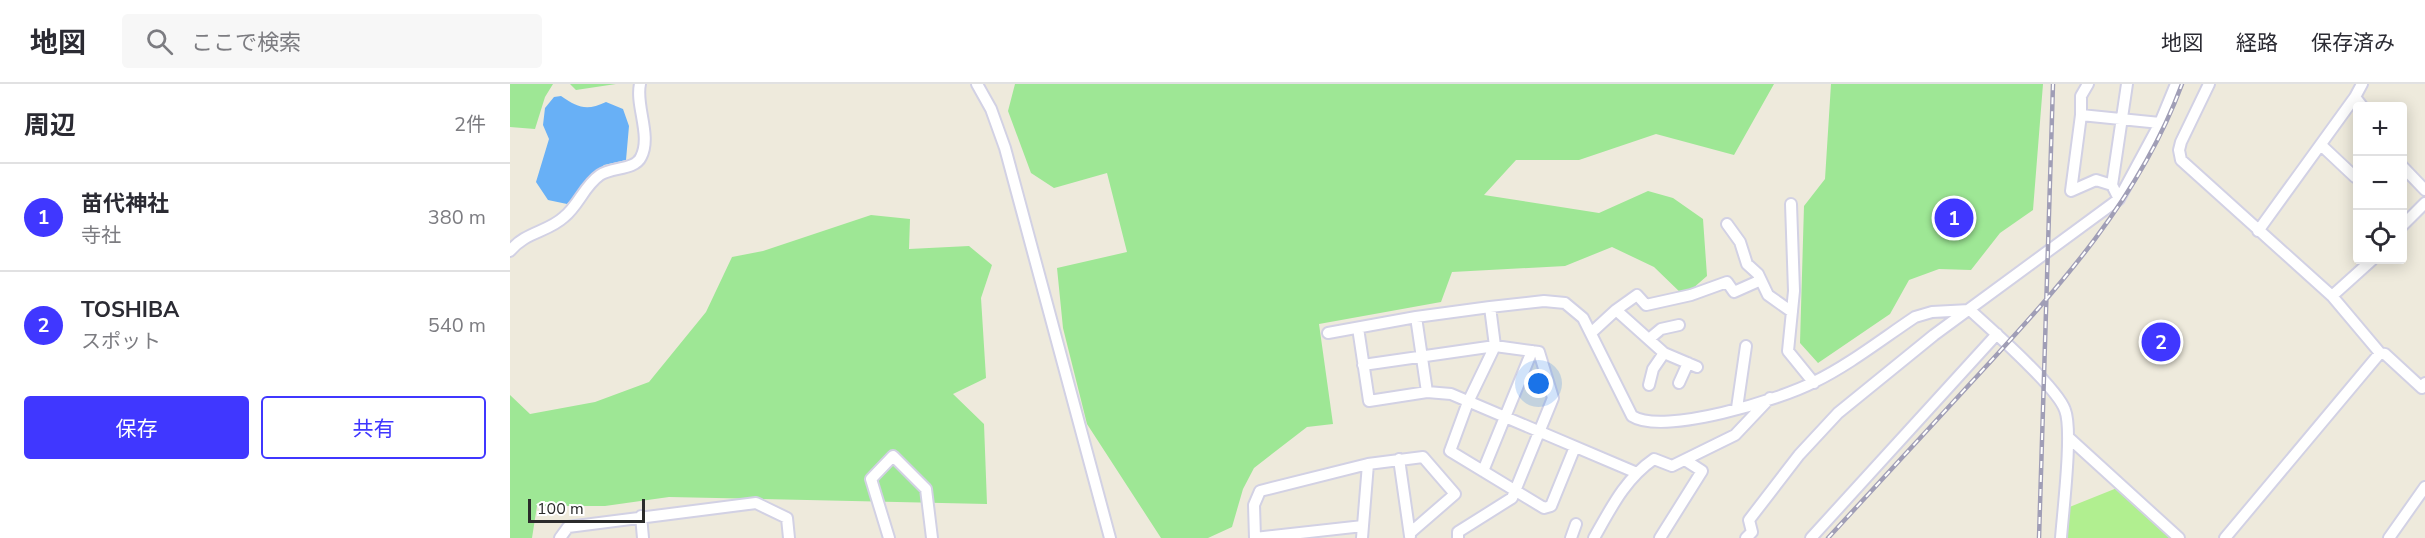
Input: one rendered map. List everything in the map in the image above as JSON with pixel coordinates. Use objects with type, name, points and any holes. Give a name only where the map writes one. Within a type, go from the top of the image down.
[{"type":"street","points":[[510,251],[518,241],[563,219],[585,188],[600,174],[617,167],[633,165],[642,157],[644,124],[638,92],[640,84]]},
{"type":"street","points":[[977,84],[991,109],[1005,148],[1110,538]]},
{"type":"street","points":[[2088,84],[2081,96],[2081,114],[2071,191],[2096,180],[2112,185]]},
{"type":"street","points":[[2119,199],[2112,185],[2127,84]]},
{"type":"street","points":[[1746,538],[1752,532],[1749,520],[1771,490],[1838,413],[1925,342],[2119,199],[2160,123],[2176,84]]},
{"type":"street","points":[[2209,84],[2181,142],[2179,150],[2181,160],[2332,296],[2380,353],[2385,354],[2422,388],[2425,382]]},
{"type":"street","points":[[2358,102],[2362,84]]},
{"type":"street","points":[[2258,231],[2291,182],[2353,108]]},
{"type":"street","points":[[2081,114],[2160,123]]},
{"type":"street","points":[[2321,145],[2353,175]]},
{"type":"street","points":[[2407,170],[2425,190]]},
{"type":"street","points":[[2407,222],[2425,203]]},
{"type":"street","points":[[1791,204],[1794,291],[1788,351],[1814,383]]},
{"type":"street","points":[[1727,224],[1740,242],[1747,264],[1761,280],[1768,295],[1792,312]]},
{"type":"street","points":[[2332,296],[2368,264]]},
{"type":"street","points":[[1591,333],[1616,310],[1637,295],[1646,305],[1691,295],[1726,282],[1734,292],[1761,280]]},
{"type":"street","points":[[1328,333],[1416,317],[1490,307],[1544,301],[1566,303],[1583,318],[1628,410],[1638,420],[1691,420],[1814,383],[1915,317],[1932,312],[1970,310],[1997,334],[2060,400],[2067,416],[2068,437],[2061,538]]},
{"type":"street","points":[[1490,307],[1495,346],[1468,402],[1450,451],[1544,508],[1551,506],[1575,447]]},
{"type":"street","points":[[1616,310],[1664,353],[1692,365],[1679,382]]},
{"type":"street","points":[[1416,317],[1427,392]]},
{"type":"street","points":[[1649,339],[1661,328],[1679,325]]},
{"type":"street","points":[[1358,328],[1369,401],[1427,392],[1451,394],[1636,473]]},
{"type":"street","points":[[1811,538],[1997,334]]},
{"type":"street","points":[[1363,365],[1495,346],[1539,352],[1553,398],[1512,498],[1458,532],[1458,538]]},
{"type":"street","points":[[1737,408],[1746,346]]},
{"type":"street","points":[[1483,471],[1503,417],[1532,351]]},
{"type":"street","points":[[1649,385],[1653,369],[1664,353]]},
{"type":"street","points":[[2225,538],[2380,353]]},
{"type":"street","points":[[1594,538],[1624,484],[1636,473],[1654,459],[1672,466],[1735,435],[1770,398]]},
{"type":"street","points":[[1365,407],[1376,405],[1378,400]]},
{"type":"street","points":[[2068,437],[2179,538]]},
{"type":"street","points":[[889,538],[872,479],[893,456],[926,489],[932,538]]},
{"type":"street","points":[[1364,526],[1255,538],[1254,505],[1260,491],[1368,464],[1423,457],[1455,494],[1410,536]]},
{"type":"street","points":[[1399,459],[1410,536]]},
{"type":"street","points":[[1660,538],[1702,471],[1684,460]]},
{"type":"street","points":[[1362,538],[1368,464]]},
{"type":"street","points":[[2389,538],[2425,487]]},
{"type":"street","points":[[560,538],[563,530],[568,527],[756,503],[787,518],[789,538]]},
{"type":"street","points":[[640,516],[643,538]]},
{"type":"street","points":[[1571,538],[1576,524]]},
{"type":"green space","points":[[510,84],[553,84],[545,97],[535,129],[510,127]]},
{"type":"green space","points":[[570,84],[616,84],[576,90]]},
{"type":"green space","points":[[1015,84],[1774,84],[1734,155],[1656,134],[1579,160],[1516,160],[1484,195],[1599,213],[1648,191],[1673,198],[1703,219],[1707,276],[1684,296],[1654,267],[1612,247],[1565,266],[1452,272],[1441,302],[1319,324],[1333,424],[1307,427],[1254,468],[1243,489],[1232,527],[1208,538],[1161,538],[1087,424],[1063,328],[1057,268],[1127,252],[1107,173],[1054,188],[1031,173],[1008,111]]},
{"type":"green space","points":[[1831,84],[2043,84],[2033,210],[2000,233],[1971,270],[1939,269],[1909,280],[1890,314],[1818,363],[1800,343],[1804,206],[1825,179]]},
{"type":"green space","points":[[871,215],[910,219],[909,249],[969,246],[992,265],[981,298],[986,378],[953,394],[984,424],[987,504],[669,497],[605,506],[537,506],[532,538],[510,538],[510,395],[530,414],[595,402],[649,382],[706,312],[732,257],[763,251]]},
{"type":"green space","points":[[2117,488],[2173,538],[2065,538],[2067,508]]},
{"type":"water","points":[[561,96],[583,107],[593,107],[606,102],[623,109],[629,126],[626,160],[604,165],[567,204],[548,200],[536,182],[549,139],[543,125],[545,108],[554,97]]},
{"type":"railway","points":[[2039,538],[2053,84]]},
{"type":"railway","points":[[1828,538],[2010,340],[2095,239],[2121,203],[2144,165],[2165,126],[2182,84]]},
{"type":"place","name":"苗代神社","points":[[1954,218]]},
{"type":"place","name":"TOSHIBA","points":[[2161,342]]}]
